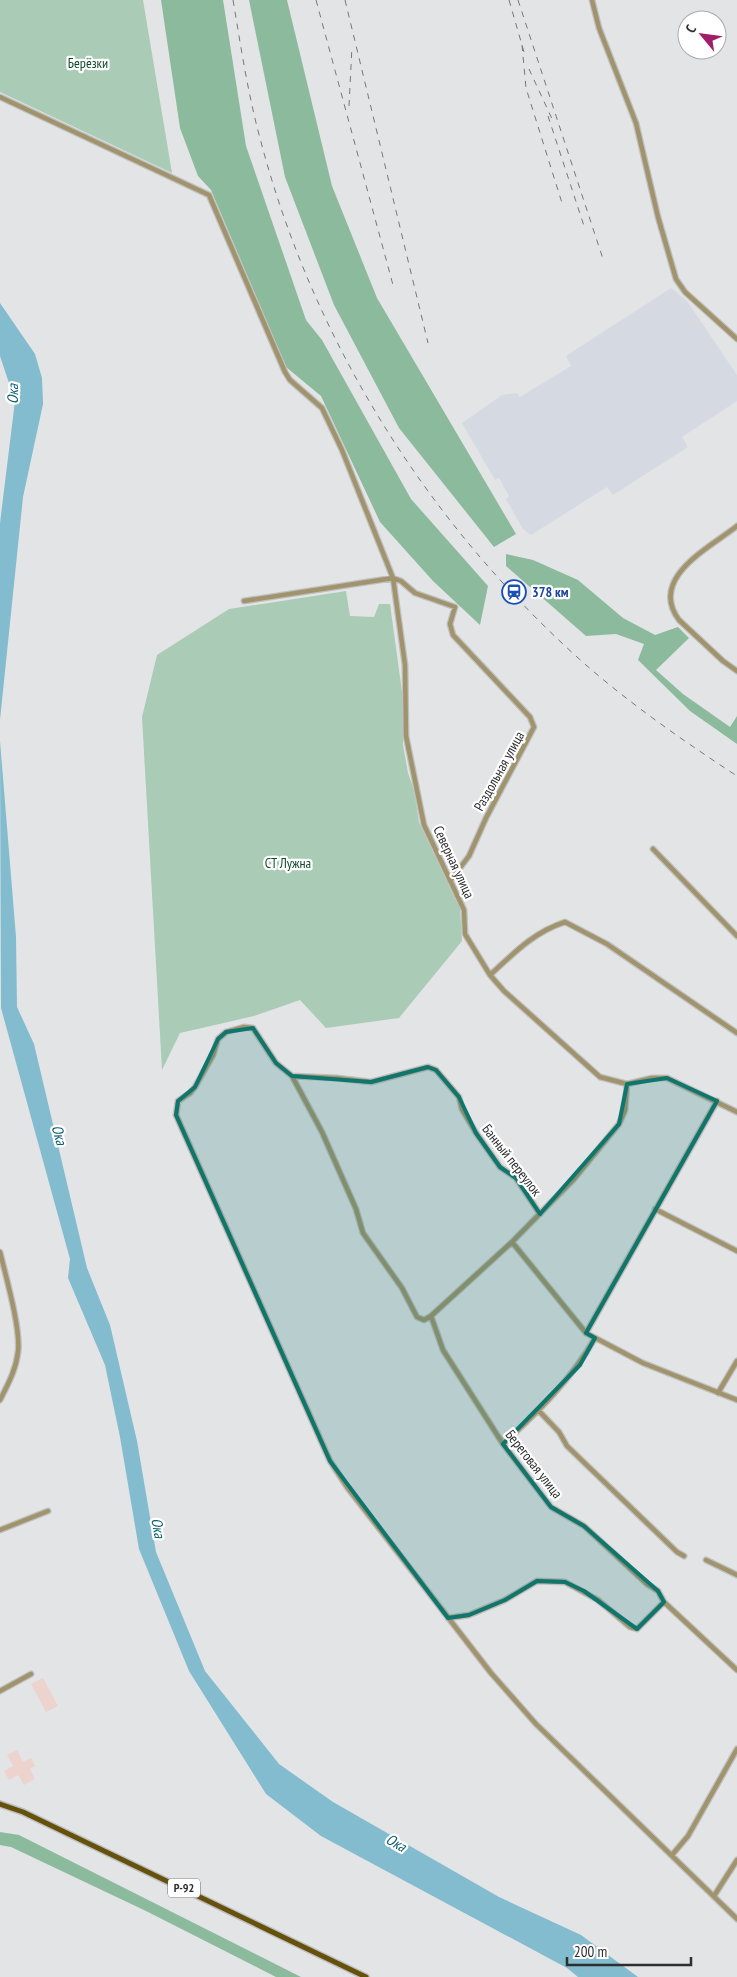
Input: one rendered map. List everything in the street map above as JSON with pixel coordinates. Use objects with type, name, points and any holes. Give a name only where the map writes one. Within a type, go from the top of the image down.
[{"type":"main road","name":"Р-92","points":[[0,1804],[23,1812],[152,1872],[366,1977]]},
{"type":"street","points":[[592,0],[599,28],[636,123],[658,217],[676,279],[685,292],[737,339]]},
{"type":"street","name":"Северная улица","points":[[0,97],[209,195],[285,372],[290,380],[322,408],[393,578],[405,665],[406,736],[424,825],[464,910],[465,934],[490,975],[504,991],[600,1077],[627,1084],[652,1078],[667,1078],[737,1112]]},
{"type":"street","points":[[737,526],[682,570],[673,580],[669,599],[679,620],[723,661],[737,670]]},
{"type":"street","points":[[244,602],[393,578]]},
{"type":"street","name":"Раздольная улица","points":[[393,578],[401,581],[415,593],[455,607],[450,624],[453,635],[530,717],[534,727],[486,818],[469,856],[450,881]]},
{"type":"street","points":[[653,849],[737,936]]},
{"type":"street","points":[[490,975],[533,936],[546,928],[564,922],[607,944],[737,1033]]},
{"type":"street","points":[[627,1084],[625,1110],[619,1124],[573,1180],[512,1242],[432,1316],[424,1320],[418,1317],[402,1288],[363,1233],[356,1209],[325,1140],[292,1076],[276,1063],[253,1028],[244,1027],[226,1032],[218,1039],[213,1055],[195,1087],[178,1101],[176,1115],[330,1461],[347,1487],[491,1673],[536,1724],[737,1919]]},
{"type":"street","name":"Банный переулок","points":[[292,1076],[371,1082],[428,1067],[436,1070],[459,1097],[462,1110],[500,1167],[516,1178],[540,1214]]},
{"type":"street","points":[[586,1333],[717,1101]]},
{"type":"street","points":[[655,1209],[737,1251]]},
{"type":"street","points":[[512,1242],[586,1333],[642,1363],[737,1400]]},
{"type":"street","points":[[0,1252],[14,1316],[18,1351],[13,1375],[0,1400]]},
{"type":"street","name":"Береговая улица","points":[[432,1316],[443,1350],[503,1444],[551,1507],[584,1526],[647,1584],[658,1591],[664,1602]]},
{"type":"street","points":[[503,1444],[540,1411],[580,1365],[596,1338]]},
{"type":"street","points":[[718,1393],[737,1361]]},
{"type":"street","points":[[540,1411],[559,1432],[566,1446],[677,1552],[684,1556]]},
{"type":"street","points":[[0,1530],[48,1511]]},
{"type":"street","points":[[706,1560],[737,1575]]},
{"type":"street","points":[[448,1618],[469,1615],[504,1600],[536,1581],[565,1582],[598,1600],[630,1627],[637,1629],[664,1602],[737,1670]]},
{"type":"street","points":[[0,1691],[31,1674]]},
{"type":"street","points":[[672,1855],[688,1836],[737,1749]]},
{"type":"street","points":[[714,1896],[737,1860]]},
{"type":"highlighted area","points":[[253,1028],[276,1063],[292,1076],[371,1082],[428,1067],[436,1070],[459,1097],[476,1133],[500,1167],[516,1178],[540,1214],[619,1124],[627,1084],[667,1078],[717,1101],[586,1333],[595,1338],[580,1365],[503,1444],[551,1507],[584,1526],[658,1591],[664,1602],[637,1629],[584,1591],[565,1582],[537,1581],[505,1600],[469,1615],[448,1618],[330,1461],[176,1115],[178,1101],[195,1087],[218,1039],[226,1032]]},
{"type":"shaded area","points":[[671,288],[687,301],[737,375],[737,401],[682,437],[688,447],[613,495],[607,487],[531,535],[523,529],[506,499],[509,496],[499,478],[495,480],[462,423],[502,395],[517,393],[520,397],[571,366],[566,356]]},
{"type":"shaded area","points":[[43,1678],[58,1706],[46,1712],[31,1684]]},
{"type":"shaded area","points":[[17,1750],[23,1762],[31,1758],[35,1766],[30,1769],[35,1779],[24,1785],[18,1775],[9,1780],[4,1771],[13,1766],[7,1755]]},
{"type":"green space","name":"Берёзки","points":[[0,0],[143,0],[172,173],[0,92]]},
{"type":"green space","points":[[161,0],[223,0],[246,146],[306,320],[322,340],[411,499],[488,586],[480,625],[433,581],[380,522],[321,396],[286,367],[211,190],[198,176],[180,128]]},
{"type":"green space","points":[[249,0],[287,0],[332,186],[377,298],[516,534],[494,547],[399,428],[334,305],[285,177]]},
{"type":"green space","points":[[506,554],[533,560],[578,580],[623,618],[655,635],[678,627],[689,638],[656,670],[683,694],[730,727],[737,716],[737,744],[690,711],[638,660],[644,644],[616,634],[586,636],[506,566]]},
{"type":"green space","name":"СТ Лужна","points":[[346,591],[350,616],[374,617],[379,604],[390,604],[403,699],[403,745],[408,773],[414,790],[419,822],[460,909],[462,941],[399,1018],[326,1028],[300,1000],[254,1016],[180,1033],[162,1070],[142,717],[157,655],[229,609]]},
{"type":"green space","points":[[0,1832],[19,1835],[301,1977],[276,1977],[146,1911],[11,1847],[0,1845]]},
{"type":"water","name":"Ока","points":[[0,303],[35,354],[42,378],[43,404],[23,497],[0,720],[0,523],[15,401],[0,356]]},
{"type":"water","name":"Ока","points":[[0,741],[16,937],[17,1007],[34,1044],[87,1268],[110,1325],[137,1441],[156,1552],[205,1671],[279,1764],[333,1802],[499,1897],[581,1935],[638,1977],[578,1977],[567,1968],[321,1836],[266,1794],[189,1671],[139,1549],[120,1437],[105,1365],[68,1278],[70,1259],[1,1008]]},
{"type":"railway","points":[[233,0],[256,124],[284,217],[312,289],[346,359],[385,427],[429,492],[477,553],[529,611],[586,665],[622,695],[679,737],[737,776]]},
{"type":"railway","points":[[316,0],[393,285]]},
{"type":"railway","points":[[345,0],[428,343]]},
{"type":"railway","points":[[509,0],[524,52]]},
{"type":"railway","points":[[518,0],[603,259]]},
{"type":"railway","points":[[522,45],[526,88],[562,203]]},
{"type":"railway","points":[[349,106],[352,46]]},
{"type":"railway","points":[[529,69],[553,121]]},
{"type":"railway","points":[[548,116],[585,229]]},
{"type":"place","name":"378 км","points":[[514,592]]}]
